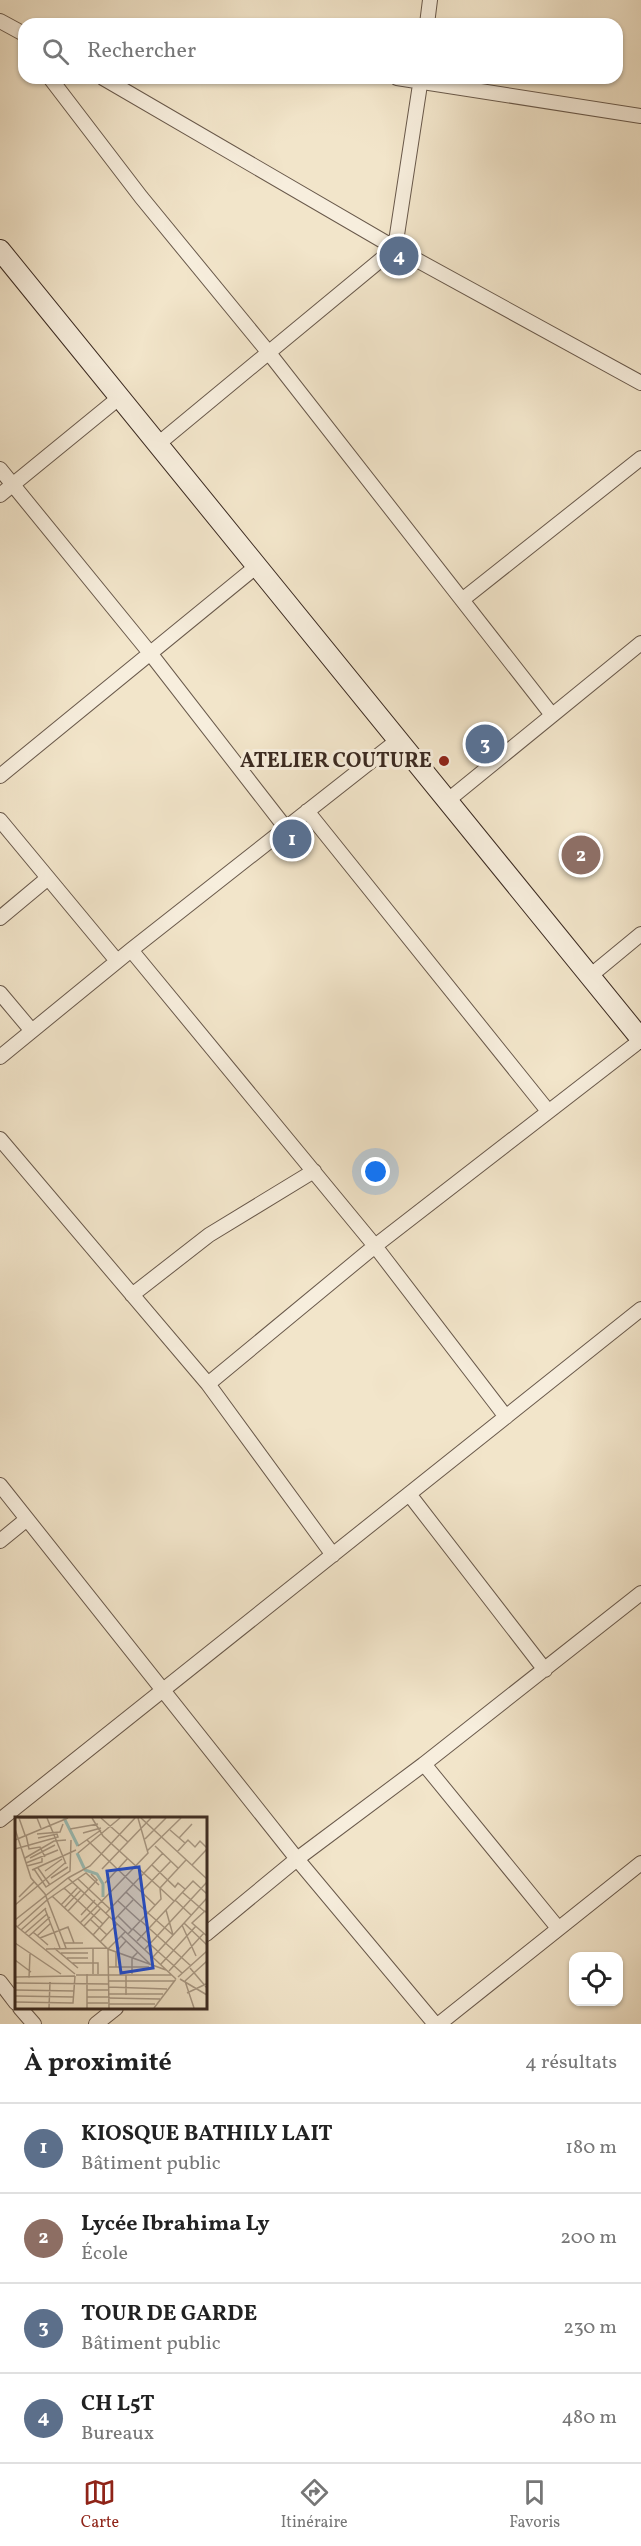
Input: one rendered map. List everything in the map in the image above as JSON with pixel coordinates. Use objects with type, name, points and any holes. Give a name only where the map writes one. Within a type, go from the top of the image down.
[{"type":"main road","points":[[0,250],[641,1040]]},
{"type":"street","points":[[428,18],[430,0]]},
{"type":"street","points":[[55,84],[141,197],[269,354],[552,715]]},
{"type":"street","points":[[113,84],[395,248],[641,383]]},
{"type":"street","points":[[158,444],[395,248],[419,84]]},
{"type":"street","points":[[445,84],[641,116]]},
{"type":"street","points":[[0,495],[120,397]]},
{"type":"street","points":[[462,600],[641,458]]},
{"type":"street","points":[[0,469],[150,653],[285,827]]},
{"type":"street","points":[[0,776],[257,567]]},
{"type":"street","points":[[447,801],[641,644]]},
{"type":"street","points":[[0,1057],[285,827],[398,740]]},
{"type":"street","points":[[307,811],[549,1112]]},
{"type":"street","points":[[0,820],[117,962]]},
{"type":"street","points":[[0,918],[48,878]]},
{"type":"street","points":[[590,976],[641,934]]},
{"type":"street","points":[[131,950],[375,1246],[506,1417]]},
{"type":"street","points":[[0,993],[32,1031]]},
{"type":"street","points":[[208,1384],[375,1246],[641,1040]]},
{"type":"street","points":[[0,1139],[208,1384],[333,1555]]},
{"type":"street","points":[[132,1295],[209,1235],[314,1171]]},
{"type":"street","points":[[0,1820],[641,1309]]},
{"type":"street","points":[[0,1485],[297,1859],[437,2024],[641,1863]]},
{"type":"street","points":[[408,1494],[545,1670]]},
{"type":"street","points":[[0,1540],[27,1519]]},
{"type":"street","points":[[207,1933],[297,1859],[424,1764],[641,1593]]},
{"type":"street","points":[[424,1764],[558,1928]]},
{"type":"street","points":[[0,1982],[15,2002]]},
{"type":"street","points":[[22,2009],[33,2024]]},
{"type":"street","points":[[96,2024],[114,2009]]},
{"type":"place","name":"CH L5T","points":[[399,256]]},
{"type":"place","name":"TOUR DE GARDE","points":[[485,744]]},
{"type":"place","name":"ATELIER COUTURE","points":[[444,761]]},
{"type":"place","name":"KIOSQUE BATHILY LAIT","points":[[292,839]]},
{"type":"place","name":"Lycée Ibrahima Ly","points":[[581,855]]}]
